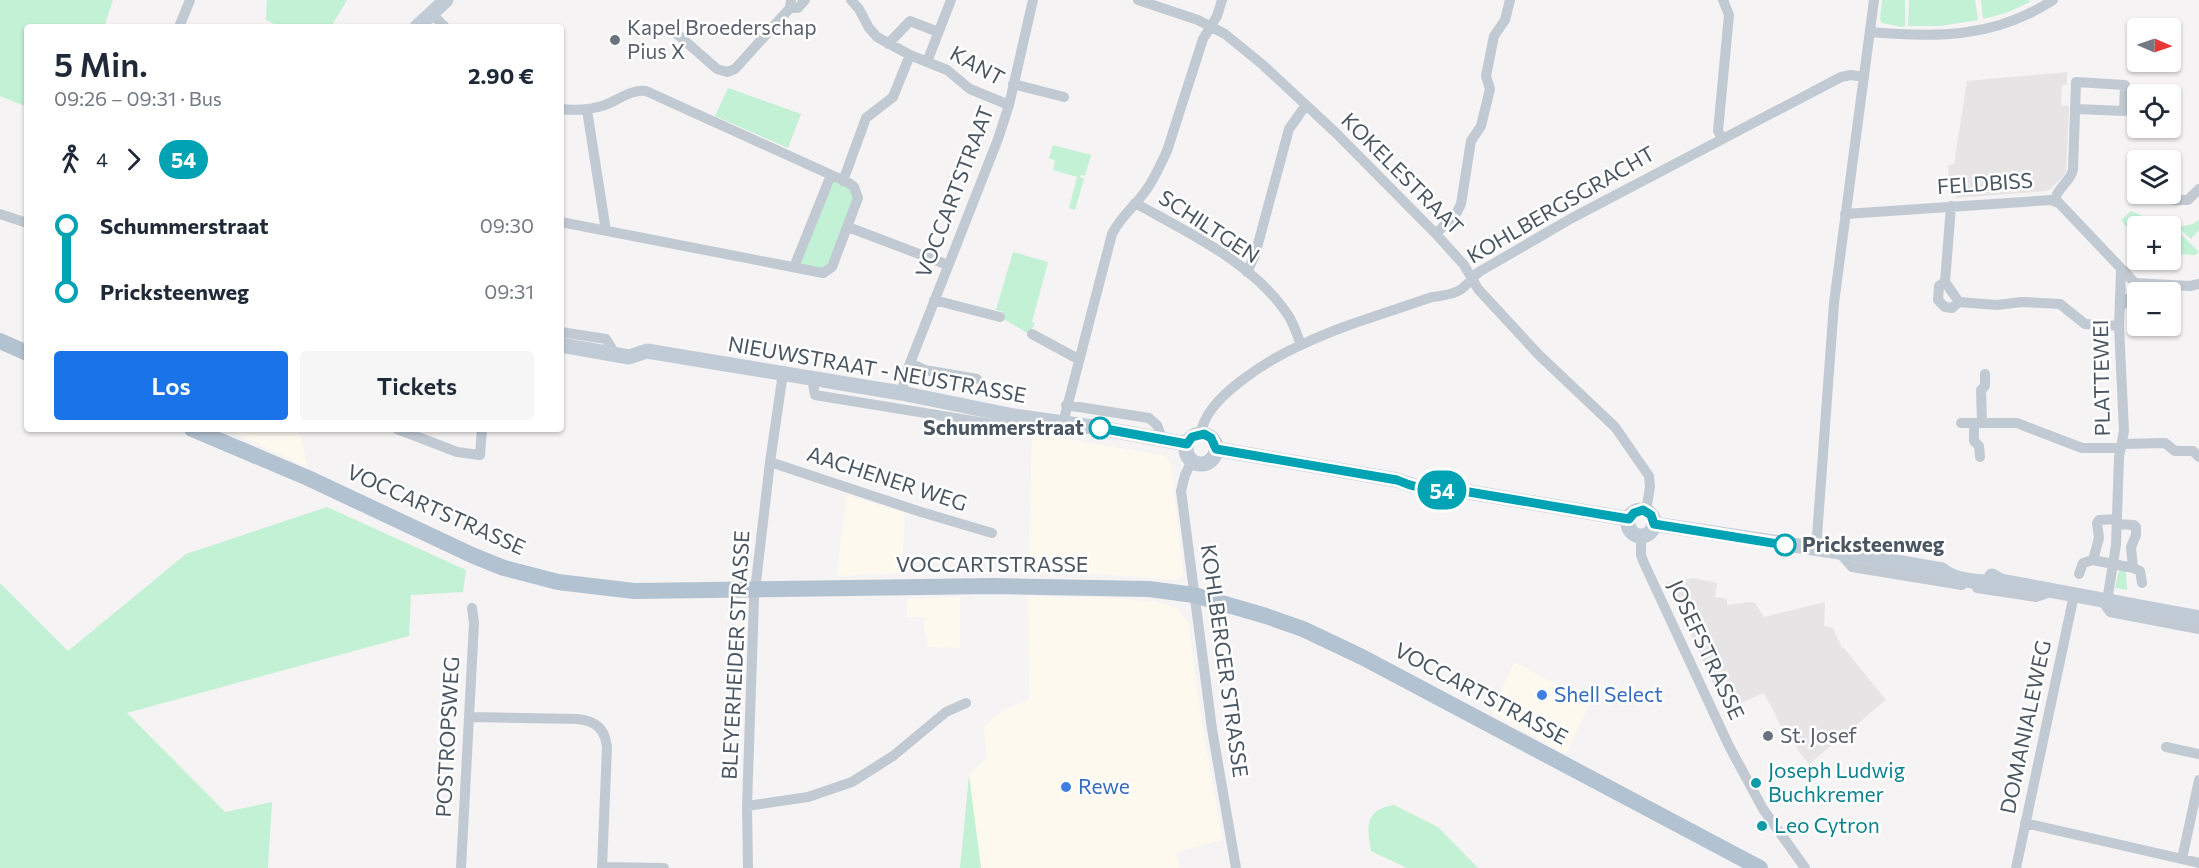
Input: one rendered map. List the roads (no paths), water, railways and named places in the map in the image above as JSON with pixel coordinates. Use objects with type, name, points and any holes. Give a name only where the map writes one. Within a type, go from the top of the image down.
[{"type":"main road","points":[[0,341],[24,352]]},
{"type":"main road","name":"VOCCARTSTRASSE","points":[[199,432],[308,478],[474,556],[531,576],[586,586],[634,591],[952,586],[1098,587],[1149,589],[1194,595],[1270,617],[1326,639],[1760,868]]},
{"type":"street","points":[[180,24],[190,0]]},
{"type":"street","points":[[420,24],[446,0]]},
{"type":"street","points":[[677,34],[717,69],[727,72],[735,69],[790,4],[798,8],[805,0]]},
{"type":"street","name":"KANT","points":[[851,0],[859,9],[869,28],[888,44],[910,56],[947,70],[970,89],[1009,105]]},
{"type":"street","name":"KANT","points":[[927,62],[951,0]]},
{"type":"street","name":"VOCCARTSTRAAT","points":[[901,393],[934,300],[998,139],[1009,105],[1033,0]]},
{"type":"street","name":"KOKELESTRAAT","points":[[1138,0],[1212,26],[1247,50],[1436,234],[1464,265],[1484,297],[1539,355],[1615,427],[1649,476],[1650,518]]},
{"type":"street","points":[[812,378],[814,395],[1035,431],[1056,422],[1066,405],[1112,234],[1118,223],[1146,190],[1167,151],[1203,39],[1212,26],[1222,0]]},
{"type":"street","points":[[1436,234],[1461,204],[1471,141],[1481,126],[1490,89],[1486,76],[1494,36],[1505,20],[1510,0]]},
{"type":"street","points":[[1722,138],[1718,131],[1729,15],[1723,0]]},
{"type":"street","points":[[1816,550],[1834,303],[1874,0]]},
{"type":"street","points":[[1870,32],[1955,35],[2009,22],[2053,0]]},
{"type":"street","points":[[432,14],[442,24]]},
{"type":"street","name":"KANT","points":[[888,44],[910,21],[938,32]]},
{"type":"street","points":[[843,181],[866,118],[893,97],[910,56]]},
{"type":"street","name":"KOHLBERGSGRACHT","points":[[1201,434],[1204,419],[1220,399],[1252,374],[1301,345],[1432,297],[1464,288],[1472,278],[1572,218],[1722,138],[1841,77],[1851,75],[1864,77]]},
{"type":"street","points":[[2055,200],[2056,195],[2070,179],[2073,170],[2076,82],[2125,85],[2124,111],[2076,109]]},
{"type":"street","points":[[1013,84],[1064,97]]},
{"type":"street","points":[[564,109],[587,110],[635,91],[646,91],[843,181],[854,187],[858,198],[830,270],[820,273],[564,223]]},
{"type":"street","points":[[1246,272],[1255,255],[1289,129],[1306,105]]},
{"type":"street","points":[[587,110],[606,231]]},
{"type":"street","points":[[794,267],[831,175]]},
{"type":"street","points":[[2181,200],[2188,200],[2199,189]]},
{"type":"street","name":"FELDBISS","points":[[1845,214],[2055,200],[2133,282]]},
{"type":"street","name":"SCHILTGEN","points":[[1135,202],[1219,251],[1246,272],[1288,315],[1301,345]]},
{"type":"street","points":[[1951,206],[1945,282],[1959,302]]},
{"type":"street","points":[[0,214],[24,222]]},
{"type":"street","points":[[848,227],[948,265]]},
{"type":"street","name":"PLATTEWEI","points":[[2104,600],[2113,564],[2119,456],[2124,431],[2119,326],[2121,271]]},
{"type":"street","points":[[1945,282],[1939,286],[1938,300],[1945,307],[1952,308],[1959,302],[1997,305],[2022,302],[2060,304],[2085,324],[2119,326]]},
{"type":"street","name":"FELDBISS","points":[[2181,286],[2199,284]]},
{"type":"street","points":[[934,300],[1000,317]]},
{"type":"street","name":"PLATTEWEI","points":[[2120,307],[2127,300]]},
{"type":"street","points":[[564,332],[606,339],[615,354]]},
{"type":"street","points":[[1032,334],[1078,359]]},
{"type":"street","name":"NIEUWSTRAAT - NEUSTRASSE","points":[[564,346],[629,357],[647,351],[1187,444]]},
{"type":"street","points":[[910,363],[928,371],[977,379]]},
{"type":"street","name":"BLEYERHEIDER STRASSE","points":[[748,868],[747,806],[755,590],[783,373]]},
{"type":"street","points":[[1980,457],[1979,446],[1974,441],[1981,390],[1985,386],[1985,374]]},
{"type":"street","points":[[1066,405],[1149,418],[1157,424],[1163,441]]},
{"type":"street","points":[[1961,423],[2017,423],[2082,448],[2165,443],[2175,451],[2193,451],[2199,457]]},
{"type":"street","points":[[406,432],[457,452],[480,454],[482,432]]},
{"type":"street","points":[[1201,434],[1211,438],[1216,449],[1213,458],[1206,463],[1196,463],[1187,456],[1187,444],[1192,437],[1201,434]]},
{"type":"street","points":[[1216,449],[1397,480],[1425,488],[1451,489],[1629,519]]},
{"type":"street","name":"KOHLBERGER STRASSE","points":[[1192,461],[1181,491],[1212,729],[1236,868]]},
{"type":"street","name":"AACHENER WEG","points":[[770,462],[910,509],[992,533]]},
{"type":"street","points":[[1650,518],[1650,532],[1641,536],[1635,535],[1630,530],[1629,519],[1636,511],[1650,518],[1816,550],[1942,570],[1950,567],[1990,575],[2001,581],[2199,619]]},
{"type":"street","points":[[2093,560],[2099,538],[2098,520],[2134,525],[2136,535],[2131,547],[2133,568]]},
{"type":"street","name":"JOSEFSTRASSE","points":[[1641,536],[1641,555],[1644,563],[1729,746],[1763,809],[1805,868]]},
{"type":"street","points":[[1839,552],[1852,567],[2036,597],[2053,591]]},
{"type":"street","points":[[2079,574],[2083,563],[2093,560],[2140,571],[2142,583]]},
{"type":"street","name":"DOMANIALEWEG","points":[[2016,868],[2074,595]]},
{"type":"street","name":"POSTROPSWEG","points":[[461,868],[474,623],[472,608]]},
{"type":"street","points":[[747,806],[808,797],[852,782],[893,756],[946,712],[966,703]]},
{"type":"street","points":[[470,717],[578,719],[589,720],[598,726],[606,738],[607,747],[602,867],[664,868]]},
{"type":"street","points":[[2166,747],[2199,754]]},
{"type":"street","points":[[2182,859],[2199,780]]},
{"type":"street","points":[[2025,823],[2199,863]]},
{"type":"place","name":"Kapel Broederschap Pius X","points":[[615,40]]},
{"type":"place","name":"Schummerstraat","points":[[1100,428]]},
{"type":"place","name":"Pricksteenweg","points":[[1785,545]]},
{"type":"place","name":"Shell Select","points":[[1542,695]]},
{"type":"place","name":"St. Josef","points":[[1768,736]]},
{"type":"place","name":"Joseph Ludwig Buchkremer","points":[[1756,783]]},
{"type":"place","name":"Rewe","points":[[1066,787]]},
{"type":"place","name":"Leo Cytron","points":[[1762,826]]}]
